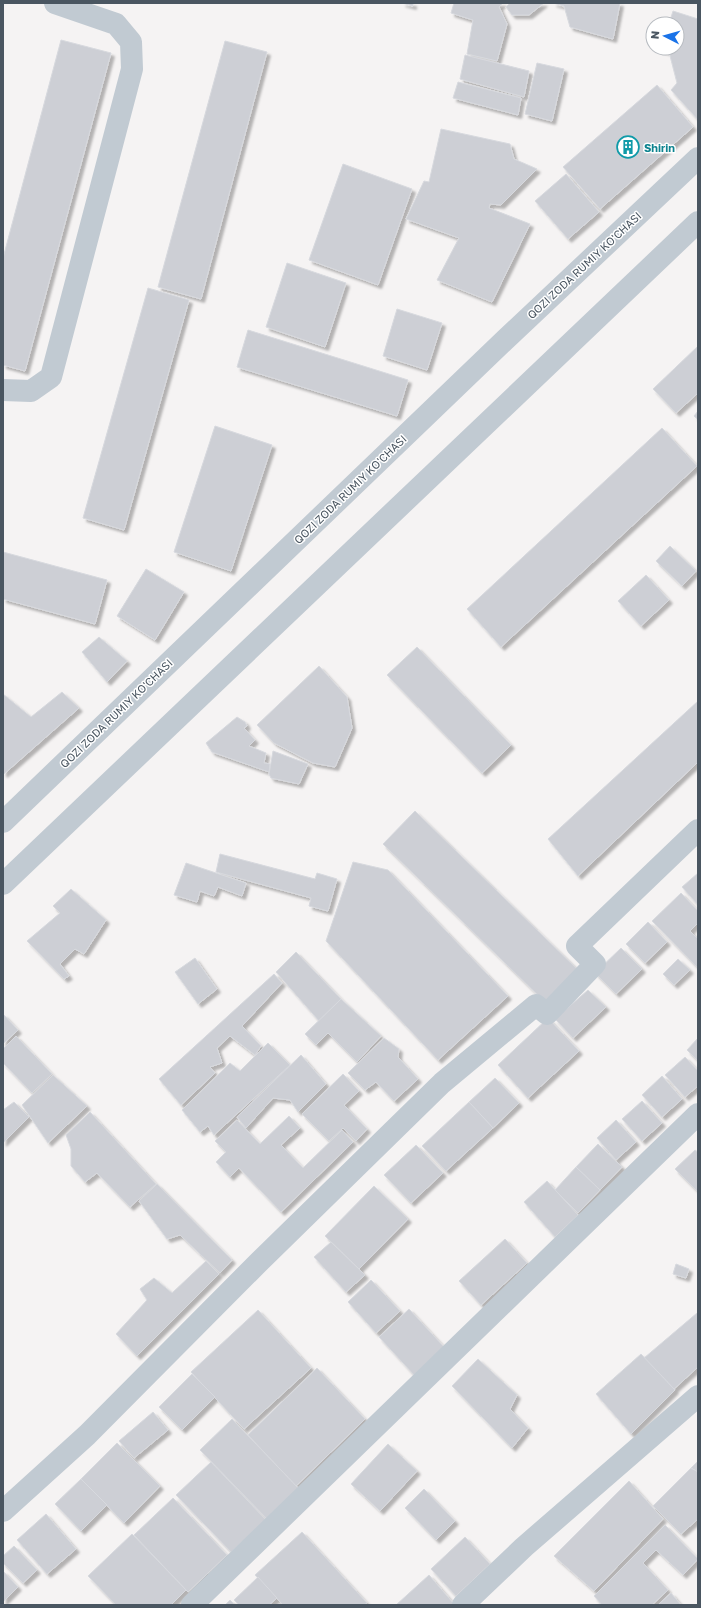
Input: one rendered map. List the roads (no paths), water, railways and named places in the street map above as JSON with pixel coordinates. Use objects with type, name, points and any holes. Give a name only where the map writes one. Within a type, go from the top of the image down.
[{"type":"street","points":[[3,390],[31,391],[50,377],[132,68],[131,42],[116,24],[55,3]]},
{"type":"street","name":"QOZI ZODA RUMIY KO'CHASI","points":[[3,822],[507,338],[698,158]]},
{"type":"street","points":[[3,884],[698,222]]},
{"type":"street","points":[[3,1511],[86,1435],[253,1268],[442,1083],[536,1005],[547,1014],[595,964],[577,946],[698,830]]},
{"type":"street","points":[[192,1605],[698,1114]]},
{"type":"street","points":[[463,1605],[524,1547],[698,1396]]},
{"type":"place","name":"Shirin","points":[[628,147]]}]
